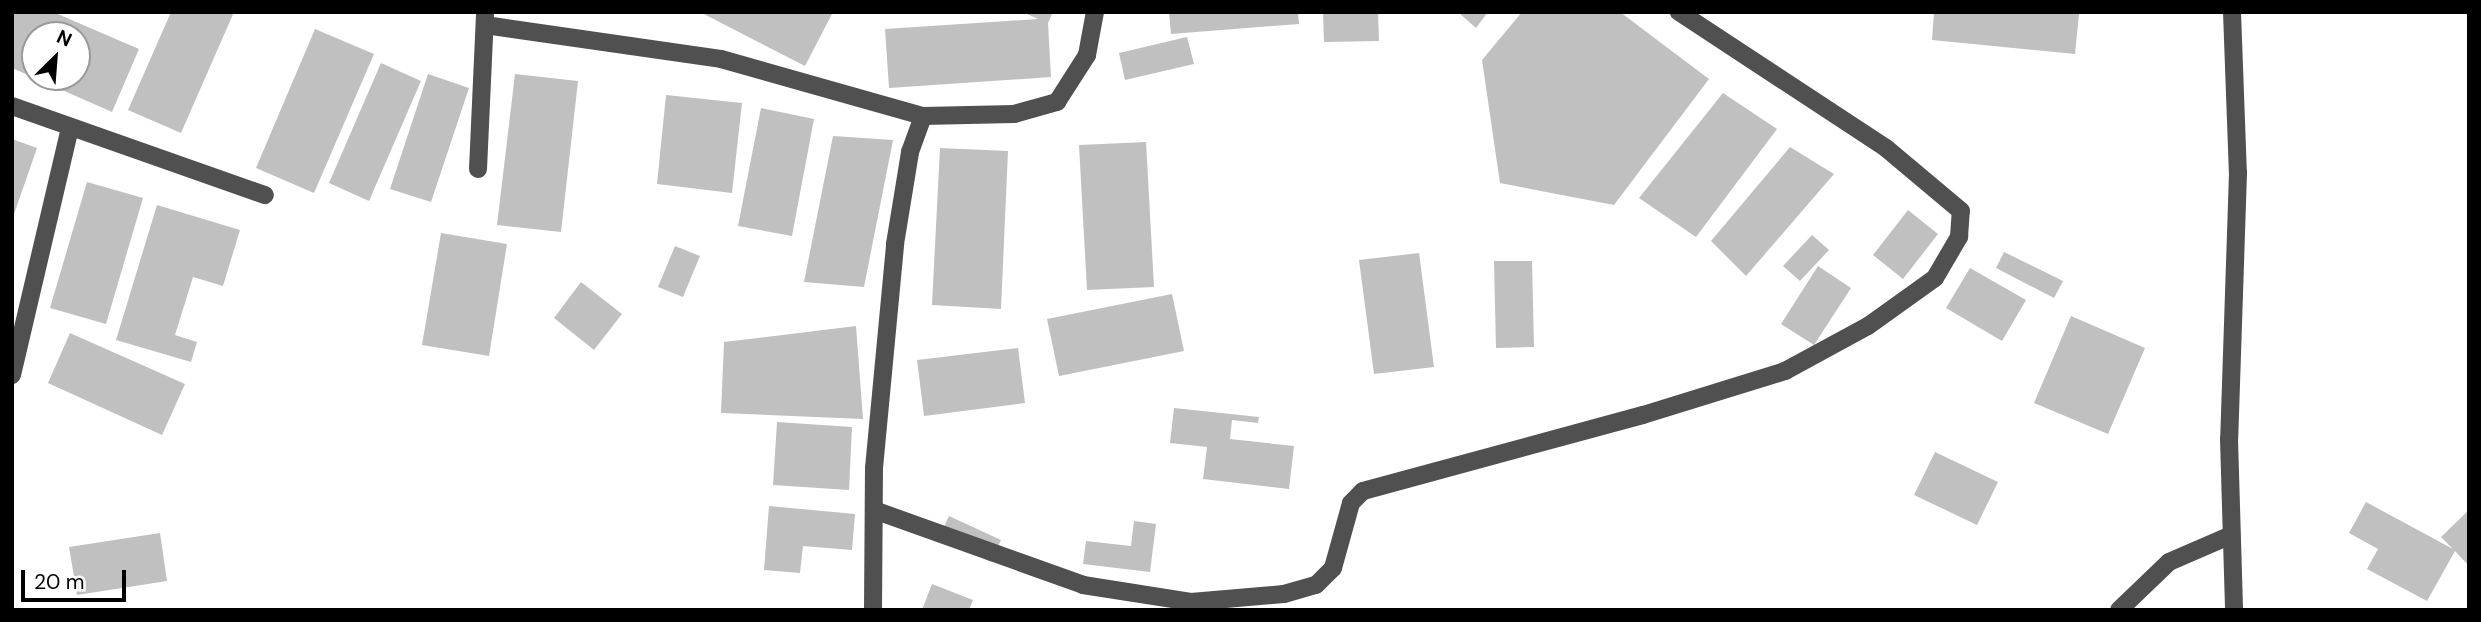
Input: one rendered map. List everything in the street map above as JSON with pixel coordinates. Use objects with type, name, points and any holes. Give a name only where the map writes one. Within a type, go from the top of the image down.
[{"type":"street","points":[[478,169],[485,19],[721,59],[923,116],[1014,114],[1057,102],[1087,55],[1095,12]]},
{"type":"street","points":[[874,510],[1083,584],[1191,602],[1284,594],[1316,585],[1333,568],[1350,503],[1363,491],[1643,415],[1785,371],[1868,326],[1935,278],[1959,237],[1961,211],[1886,148],[1679,12]]},
{"type":"street","points":[[2232,12],[2238,173],[2229,439],[2234,610]]},
{"type":"street","points":[[12,106],[265,195]]},
{"type":"street","points":[[873,610],[874,510],[895,244],[910,152],[923,116]]},
{"type":"street","points":[[12,375],[70,127]]},
{"type":"street","points":[[2119,610],[2169,562],[2231,535]]},
{"type":"building","points":[[12,12],[53,12],[74,21],[21,21],[21,72],[12,68]]},
{"type":"building","points":[[171,12],[234,12],[181,133],[128,110]]},
{"type":"building","points":[[700,12],[833,12],[805,66]]},
{"type":"building","points":[[1023,12],[1053,12],[1048,23],[1051,77],[889,88],[885,29],[1038,19]]},
{"type":"building","points":[[1169,12],[1298,12],[1299,24],[1171,34]]},
{"type":"building","points":[[1323,12],[1378,12],[1379,41],[1324,42]]},
{"type":"building","points":[[1458,12],[1488,12],[1476,28]]},
{"type":"building","points":[[1522,12],[1620,12],[1709,79],[1614,205],[1500,183],[1482,60]]},
{"type":"building","points":[[1934,12],[2079,14],[2075,54],[1932,40]]},
{"type":"building","points":[[91,28],[139,49],[112,112],[64,91],[91,91]]},
{"type":"building","points":[[315,29],[374,54],[314,193],[256,168]]},
{"type":"building","points":[[1187,37],[1194,64],[1125,80],[1119,53]]},
{"type":"building","points":[[381,63],[421,81],[369,201],[329,183]]},
{"type":"building","points":[[428,74],[469,88],[431,202],[390,189]]},
{"type":"building","points":[[515,74],[578,81],[561,232],[497,225]]},
{"type":"building","points":[[1723,93],[1777,129],[1696,237],[1639,198]]},
{"type":"building","points":[[666,95],[742,103],[732,193],[657,184]]},
{"type":"building","points":[[761,108],[814,119],[792,236],[738,226]]},
{"type":"building","points":[[833,136],[893,140],[864,287],[804,282]]},
{"type":"building","points":[[12,139],[37,148],[13,217],[12,217]]},
{"type":"building","points":[[1146,142],[1154,287],[1087,290],[1079,145]]},
{"type":"building","points":[[1790,147],[1834,174],[1746,276],[1711,241]]},
{"type":"building","points":[[940,148],[1008,151],[1001,309],[932,305]]},
{"type":"building","points":[[87,182],[143,198],[106,324],[50,308]]},
{"type":"building","points":[[157,205],[240,230],[223,286],[193,277],[175,335],[197,342],[191,362],[116,340]]},
{"type":"building","points":[[1908,210],[1938,234],[1903,279],[1873,255]]},
{"type":"building","points":[[441,233],[507,244],[489,356],[422,345]]},
{"type":"building","points":[[1812,235],[1829,250],[1800,281],[1783,266]]},
{"type":"building","points":[[675,246],[700,256],[683,297],[658,287]]},
{"type":"building","points":[[2004,252],[2063,281],[2054,298],[1996,268]]},
{"type":"building","points":[[1419,253],[1434,367],[1374,374],[1359,260]]},
{"type":"building","points":[[1494,261],[1532,261],[1534,347],[1496,348]]},
{"type":"building","points":[[1818,266],[1851,288],[1814,345],[1781,324]]},
{"type":"building","points":[[1970,268],[2026,300],[2002,341],[1946,308]]},
{"type":"building","points":[[581,282],[622,314],[594,350],[554,318]]},
{"type":"building","points":[[1172,294],[1184,351],[1059,376],[1047,319]]},
{"type":"building","points":[[2071,316],[2145,348],[2108,434],[2034,403]]},
{"type":"building","points":[[856,326],[863,419],[721,413],[724,342]]},
{"type":"building","points":[[70,333],[185,384],[162,435],[48,383]]},
{"type":"building","points":[[1018,348],[1025,403],[924,416],[917,360]]},
{"type":"building","points":[[1174,408],[1259,417],[1258,423],[1232,420],[1230,439],[1294,446],[1289,489],[1203,479],[1207,447],[1170,443]]},
{"type":"building","points":[[777,422],[852,427],[849,490],[773,485]]},
{"type":"building","points":[[1935,452],[1998,482],[1977,525],[1914,495]]},
{"type":"building","points":[[2366,502],[2453,549],[2441,537],[2469,510],[2469,566],[2455,551],[2427,601],[2367,569],[2378,549],[2349,533]]},
{"type":"building","points":[[769,506],[855,514],[852,550],[803,546],[800,573],[764,570]]},
{"type":"building","points":[[949,516],[1001,540],[991,562],[939,538]]},
{"type":"building","points":[[1134,521],[1156,524],[1150,572],[1083,564],[1086,541],[1131,546]]},
{"type":"building","points":[[160,533],[167,581],[77,595],[69,547]]},
{"type":"building","points":[[932,584],[973,600],[969,610],[922,610]]}]
